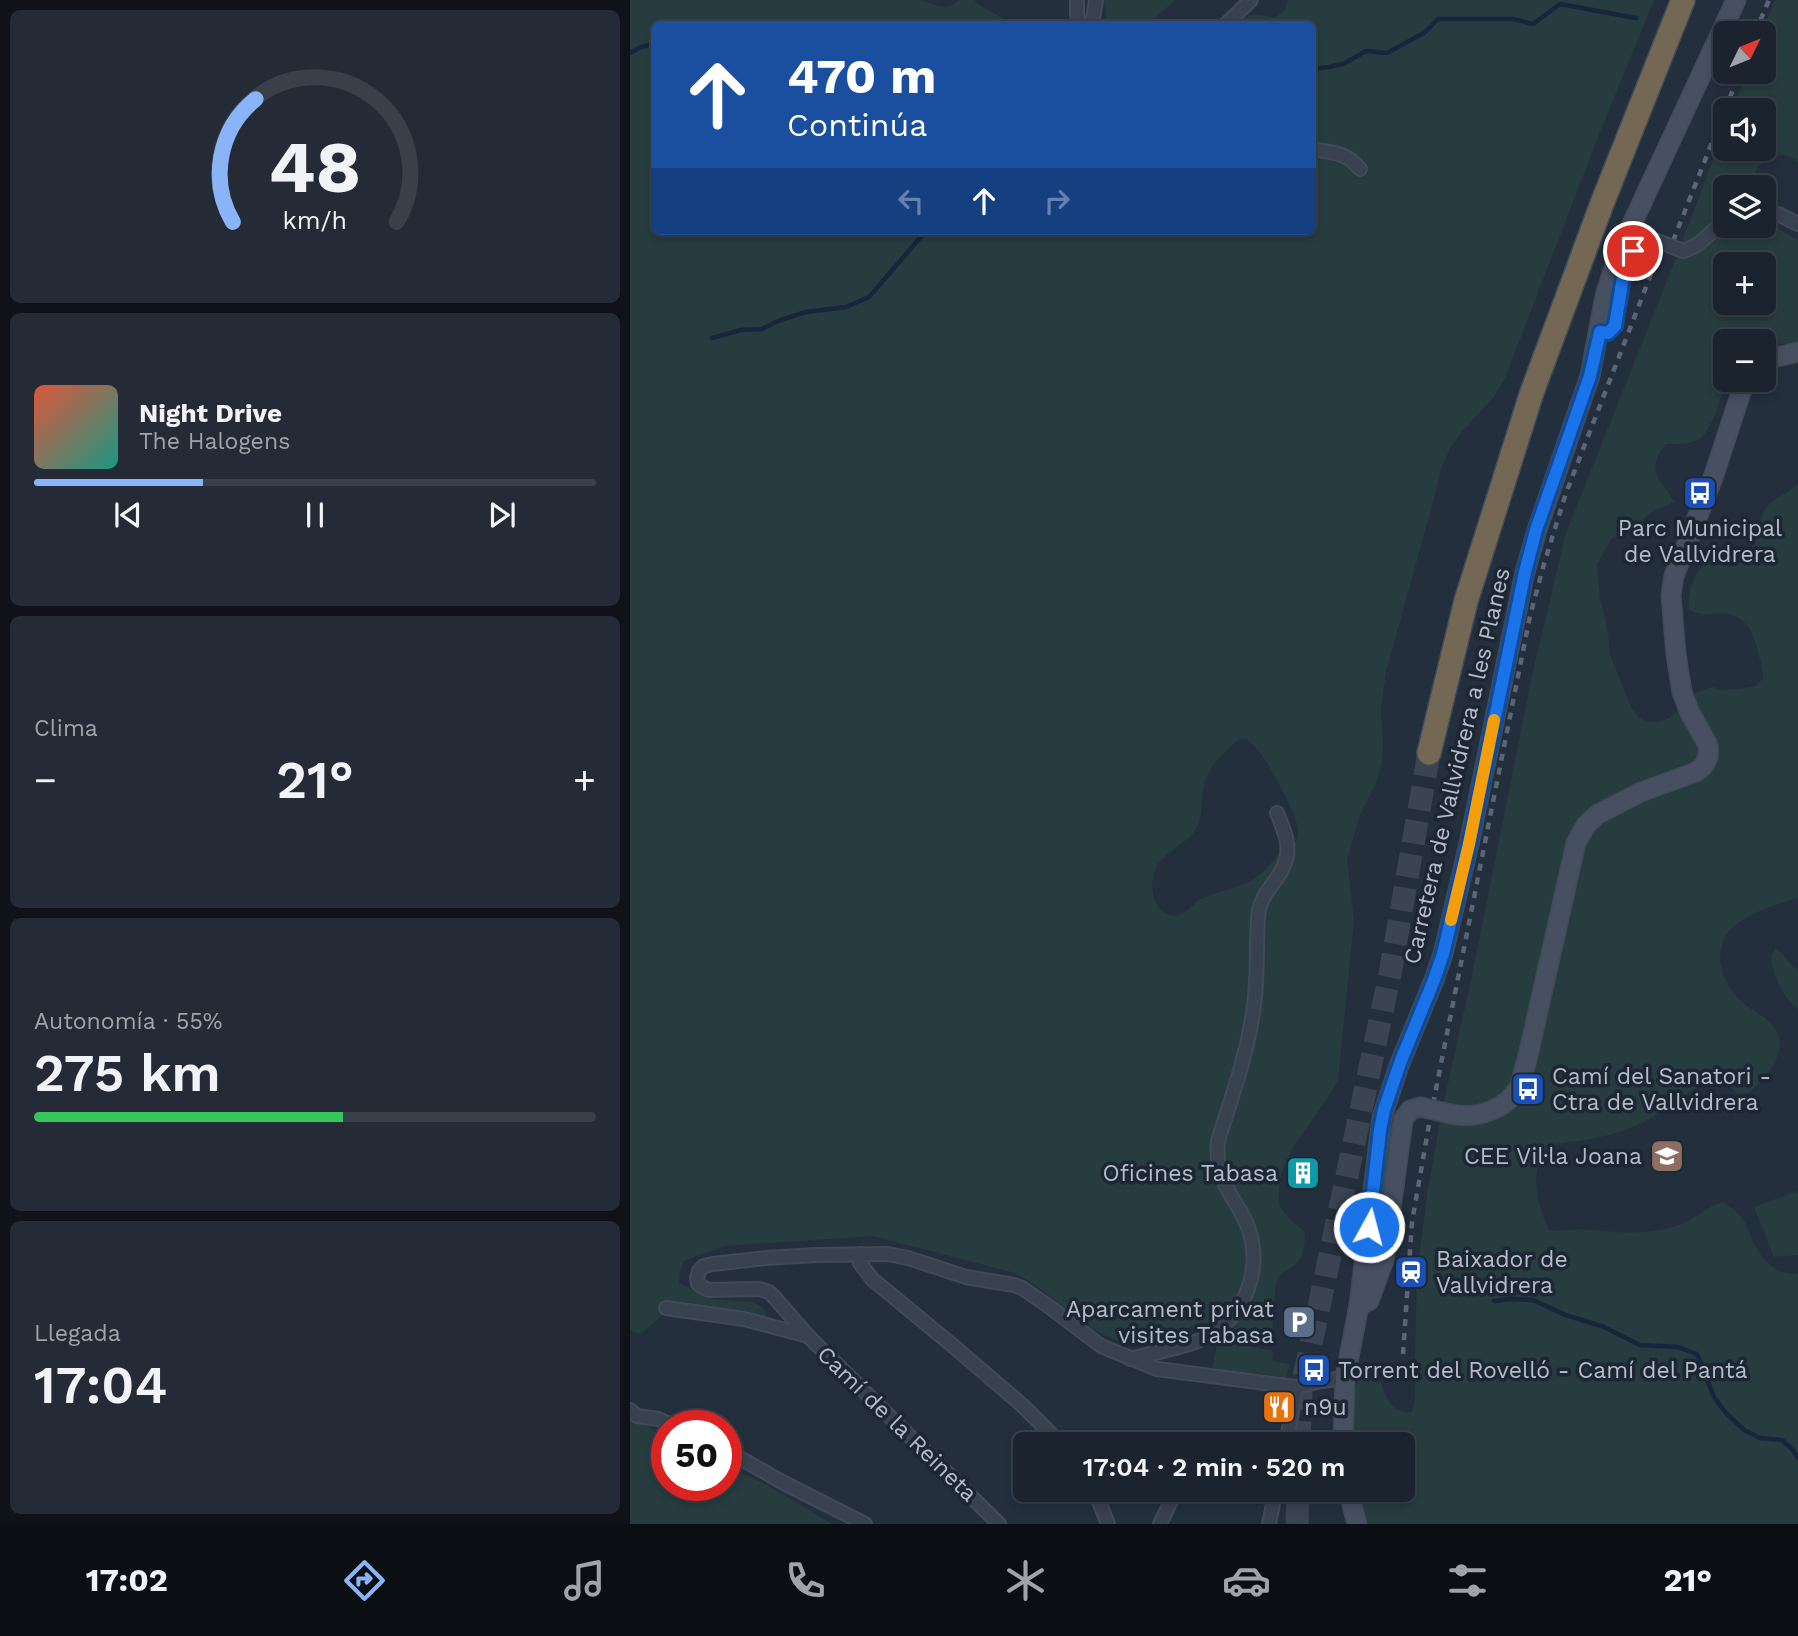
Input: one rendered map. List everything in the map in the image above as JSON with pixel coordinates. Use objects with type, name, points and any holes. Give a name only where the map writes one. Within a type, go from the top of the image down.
[{"type":"highway","points":[[1429,753],[1466,601],[1532,392],[1598,212],[1683,0]]},
{"type":"main road","name":"Carretera de Vallvidrera a les Planes","points":[[1343,1432],[1345,1378],[1359,1305],[1384,1110],[1443,954],[1536,530],[1590,376],[1605,296],[1619,252],[1736,0]]},
{"type":"main road","points":[[1776,357],[1798,352]]},
{"type":"main road","points":[[1359,1305],[1369,1301],[1384,1260],[1403,1120],[1410,1110],[1420,1107],[1469,1116],[1486,1113],[1508,1099],[1518,1088],[1527,1060],[1576,844],[1586,825],[1598,814],[1641,792],[1696,772],[1708,760],[1709,748],[1682,692],[1671,595],[1674,576],[1713,478],[1741,392]]},
{"type":"main road","points":[[1351,1502],[1357,1524]]},
{"type":"street","points":[[1077,0],[1079,21]]},
{"type":"street","points":[[1092,21],[1096,0]]},
{"type":"street","points":[[1229,21],[1251,0]]},
{"type":"street","points":[[1316,150],[1343,154],[1360,169]]},
{"type":"street","points":[[1776,214],[1798,224]]},
{"type":"street","points":[[1600,332],[1608,333],[1613,329],[1618,316],[1623,277],[1640,241],[1650,238],[1683,251],[1697,247],[1713,230]]},
{"type":"street","points":[[1130,1359],[1198,1341],[1215,1332],[1238,1307],[1252,1279],[1254,1264],[1250,1233],[1223,1183],[1217,1157],[1218,1141],[1254,1012],[1259,908],[1284,867],[1289,850],[1286,832],[1277,813]]},
{"type":"street","points":[[860,1254],[860,1263],[872,1279],[953,1345],[1049,1432]]},
{"type":"street","points":[[808,1336],[769,1293],[750,1288],[733,1291],[708,1290],[698,1284],[699,1271],[704,1266],[713,1264],[766,1258],[888,1254],[966,1277],[1023,1288],[1101,1346],[1157,1369],[1295,1387],[1345,1378]]},
{"type":"street","name":"Camí de la Reineta","points":[[666,1308],[744,1319],[808,1336],[999,1524]]},
{"type":"street","points":[[1288,1432],[1295,1387]]},
{"type":"street","points":[[630,1409],[637,1416],[651,1418]]},
{"type":"street","points":[[742,1459],[865,1524]]},
{"type":"street","points":[[1099,1502],[1108,1524]]},
{"type":"street","points":[[1160,1524],[1171,1502]]},
{"type":"street","points":[[1269,1524],[1273,1502]]},
{"type":"green space","points":[[630,0],[921,0],[937,6],[946,6],[960,0],[975,0],[1005,21],[651,21],[651,235],[1316,235],[1316,21],[1239,20],[1253,15],[1275,18],[1284,11],[1288,0],[1654,0],[1505,378],[1494,397],[1450,448],[1441,469],[1386,672],[1381,708],[1382,763],[1375,785],[1360,815],[1347,860],[1354,921],[1338,1080],[1294,1146],[1287,1159],[1279,1189],[1282,1210],[1305,1233],[1305,1241],[1299,1261],[1278,1278],[1272,1333],[1264,1340],[1199,1326],[1120,1341],[1092,1328],[1015,1273],[873,1236],[723,1246],[684,1261],[679,1283],[712,1299],[752,1302],[762,1307],[767,1316],[757,1317],[747,1313],[664,1304],[664,1314],[640,1334],[630,1330]],"holes":[[[1246,739],[1257,749],[1289,803],[1297,824],[1297,839],[1250,881],[1201,899],[1181,915],[1166,914],[1157,904],[1153,890],[1152,882],[1159,862],[1190,837],[1197,827],[1207,775],[1216,762],[1238,740]]]},
{"type":"green space","points":[[1104,0],[1175,0],[1154,21],[1107,21]]},
{"type":"green space","points":[[1775,0],[1798,0],[1798,162],[1788,156],[1776,156],[1776,98],[1737,98],[1742,84],[1776,84],[1776,21],[1767,21]]},
{"type":"green space","points":[[1713,160],[1765,161],[1754,175],[1713,175],[1713,238],[1776,238],[1776,228],[1798,240],[1798,346],[1776,343],[1776,329],[1713,329],[1713,392],[1722,392],[1716,413],[1703,436],[1694,442],[1666,444],[1656,462],[1657,475],[1674,502],[1655,509],[1632,530],[1612,538],[1597,564],[1610,655],[1632,709],[1639,718],[1648,722],[1659,722],[1669,718],[1694,693],[1713,687],[1723,690],[1756,686],[1763,678],[1763,672],[1755,641],[1748,627],[1730,614],[1703,614],[1689,610],[1690,593],[1702,566],[1715,556],[1734,567],[1744,558],[1755,543],[1766,508],[1798,484],[1798,897],[1745,918],[1729,932],[1720,952],[1723,973],[1728,984],[1742,1002],[1772,1024],[1778,1034],[1780,1048],[1768,1072],[1748,1093],[1737,1094],[1722,1079],[1712,1081],[1635,1126],[1611,1134],[1555,1145],[1542,1157],[1536,1185],[1539,1204],[1549,1231],[1658,1230],[1685,1223],[1722,1202],[1741,1217],[1758,1251],[1768,1263],[1789,1274],[1798,1274],[1798,1524],[1367,1524],[1363,1502],[1415,1502],[1415,1432],[1352,1432],[1351,1404],[1360,1372],[1379,1378],[1390,1403],[1399,1411],[1412,1412],[1415,1399],[1417,1274],[1428,1188],[1533,671],[1566,533]]},
{"type":"green space","points":[[1776,948],[1798,971],[1798,1010],[1787,998],[1777,979],[1771,957]]},
{"type":"green space","points":[[1798,1191],[1798,1255],[1774,1257],[1754,1207]]},
{"type":"green space","points":[[1218,1340],[1273,1351],[1272,1361],[1290,1364],[1286,1379],[1212,1369]]},
{"type":"green space","points":[[630,1417],[651,1428],[651,1501],[742,1501],[742,1473],[767,1485],[832,1524],[630,1524]]},
{"type":"waterway","points":[[1316,69],[1345,63],[1366,51],[1387,53],[1424,33],[1438,19],[1513,19],[1533,24],[1560,4],[1636,18]]},
{"type":"waterway","points":[[630,53],[651,45]]},
{"type":"waterway","points":[[712,338],[741,330],[762,329],[806,312],[846,307],[869,297],[923,235]]},
{"type":"waterway","points":[[1494,1301],[1533,1300],[1566,1315],[1604,1327],[1640,1345],[1678,1347],[1697,1354],[1714,1397],[1726,1413],[1744,1430],[1760,1438],[1782,1440],[1798,1458]]},
{"type":"tunnel","points":[[1299,1432],[1301,1391],[1390,974],[1429,753]]},
{"type":"tunnel","points":[[1297,1524],[1298,1502]]},
{"type":"railway","points":[[1760,21],[1769,0]]},
{"type":"railway","points":[[1673,241],[1735,84]]},
{"type":"railway","points":[[1433,1104],[1530,616],[1566,493],[1662,246]]},
{"type":"railway","points":[[1403,1354],[1412,1222],[1430,1119]]},
{"type":"slow traffic","points":[[1451,920],[1494,720]]},
{"type":"place","name":"Parc Municipal de Vallvidrera","points":[[1700,493]]},
{"type":"place","name":"Camí del Sanatori - Ctra de Vallvidrera","points":[[1528,1089]]},
{"type":"place","name":"CEE Vil·la Joana","points":[[1667,1156]]},
{"type":"place","name":"Oficines Tabasa","points":[[1303,1173]]},
{"type":"place","name":"Baixador de Vallvidrera","points":[[1411,1272]]},
{"type":"place","name":"Aparcament privat visites Tabasa","points":[[1299,1322]]},
{"type":"place","name":"Torrent del Rovelló - Camí del Pantá","points":[[1314,1370]]},
{"type":"place","name":"n9u","points":[[1279,1407]]},
{"type":"route","points":[[1369,1227],[1384,1110],[1443,954],[1536,530],[1590,376],[1600,332],[1608,333],[1615,326],[1623,277],[1633,251]]}]
